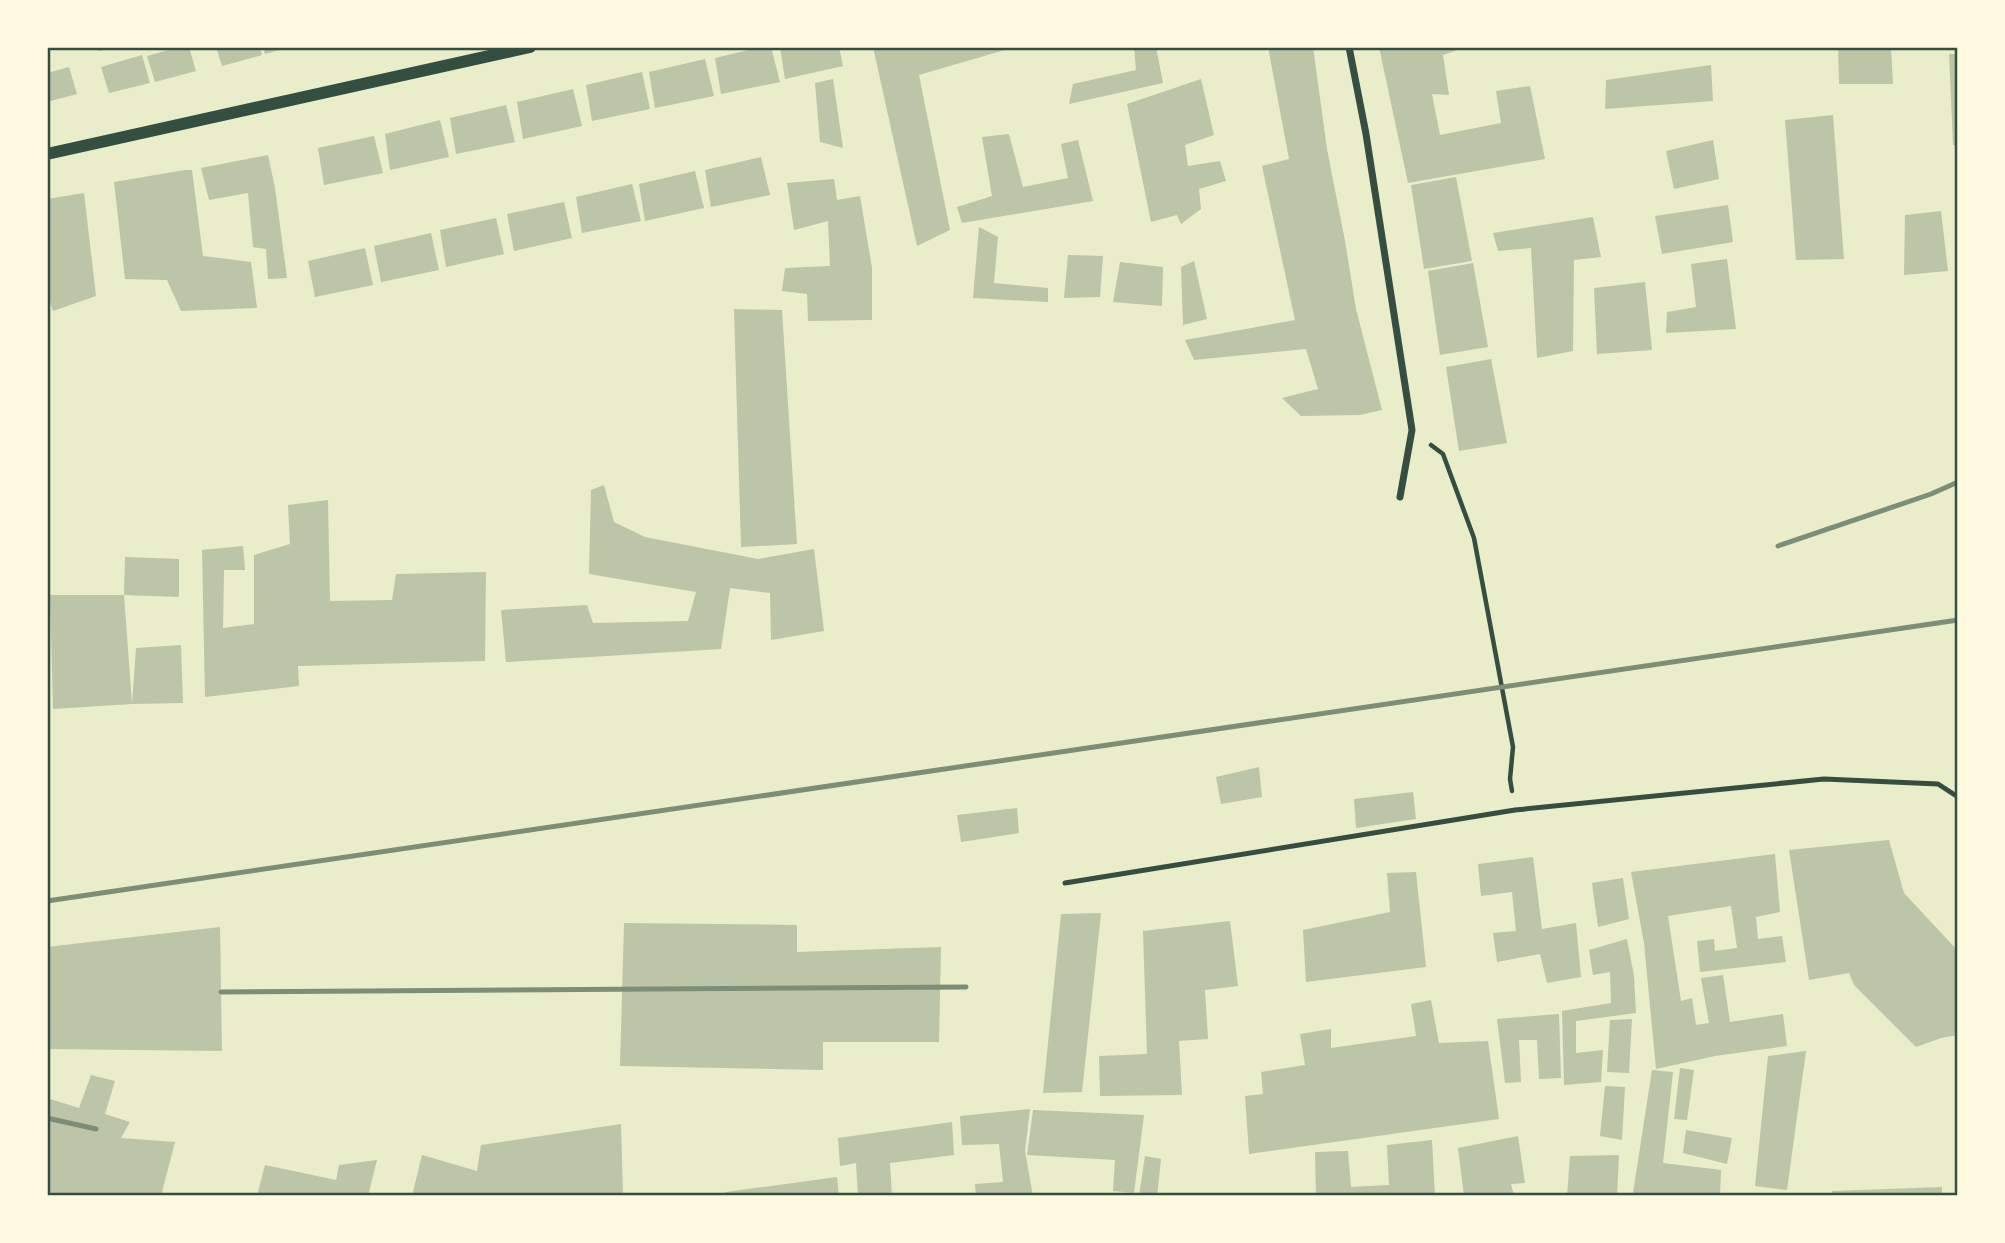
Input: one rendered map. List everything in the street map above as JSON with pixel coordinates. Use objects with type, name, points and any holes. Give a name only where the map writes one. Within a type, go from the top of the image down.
[{"type":"street","points":[[47,154],[530,47]]},
{"type":"street","points":[[1349,47],[1366,134],[1412,430],[1400,498]]},
{"type":"lane","points":[[1065,883],[1515,810],[1825,779],[1938,784],[1958,797]]},
{"type":"path","points":[[1443,454],[1474,538],[1513,747],[1510,779]]},
{"type":"building","points":[[98,47],[115,47],[115,49],[98,51]]},
{"type":"building","points":[[189,47],[196,71],[155,82],[147,56]]},
{"type":"building","points":[[216,47],[260,47],[262,55],[222,66]]},
{"type":"building","points":[[263,47],[287,47],[287,48],[265,54]]},
{"type":"building","points":[[771,47],[780,82],[721,94],[715,58]]},
{"type":"building","points":[[780,47],[839,47],[843,66],[785,79]]},
{"type":"building","points":[[873,47],[1015,47],[919,75],[950,230],[917,246]]},
{"type":"building","points":[[1134,47],[1156,47],[1163,83],[1069,104],[1073,84],[1136,70]]},
{"type":"building","points":[[1268,47],[1313,47],[1327,149],[1356,309],[1382,410],[1360,415],[1301,416],[1282,398],[1318,389],[1306,349],[1194,360],[1185,340],[1295,320],[1262,166],[1289,159]]},
{"type":"building","points":[[1379,47],[1466,47],[1443,55],[1449,95],[1432,94],[1440,135],[1501,123],[1496,91],[1530,86],[1545,159],[1408,183]]},
{"type":"building","points":[[1838,47],[1891,47],[1893,84],[1839,84]]},
{"type":"building","points":[[1949,54],[1958,54],[1958,145],[1953,145]]},
{"type":"building","points":[[142,55],[150,83],[109,93],[101,67]]},
{"type":"building","points":[[705,59],[714,96],[655,108],[649,72]]},
{"type":"building","points":[[1711,65],[1713,101],[1605,109],[1606,80]]},
{"type":"building","points":[[69,67],[77,94],[47,102],[47,73]]},
{"type":"building","points":[[642,72],[650,109],[592,121],[586,85]]},
{"type":"building","points":[[833,79],[843,148],[820,142],[815,83]]},
{"type":"building","points":[[1201,79],[1214,135],[1185,145],[1188,166],[1220,161],[1226,181],[1199,189],[1201,209],[1181,224],[1177,215],[1151,222],[1127,104]]},
{"type":"building","points":[[573,89],[582,126],[523,139],[517,102]]},
{"type":"building","points":[[506,105],[515,142],[456,154],[450,118]]},
{"type":"building","points":[[1833,115],[1844,259],[1796,260],[1785,120]]},
{"type":"building","points":[[440,120],[449,157],[390,170],[385,134]]},
{"type":"building","points":[[1009,134],[1023,187],[1068,178],[1061,144],[1078,140],[1093,201],[962,223],[957,207],[992,196],[982,137]]},
{"type":"building","points":[[374,136],[383,173],[324,185],[318,148]]},
{"type":"building","points":[[1713,140],[1719,179],[1674,189],[1666,151]]},
{"type":"building","points":[[268,155],[287,278],[268,279],[266,249],[253,247],[248,193],[209,200],[201,168]]},
{"type":"building","points":[[761,157],[770,195],[711,207],[705,170]]},
{"type":"building","points":[[192,170],[203,256],[251,262],[257,308],[181,311],[167,280],[125,279],[114,182]]},
{"type":"building","points":[[695,171],[704,208],[645,221],[639,184]]},
{"type":"building","points":[[1456,177],[1472,261],[1424,269],[1411,185]]},
{"type":"building","points":[[834,179],[837,200],[860,196],[872,268],[872,320],[808,321],[807,294],[782,291],[785,268],[830,266],[828,221],[794,230],[787,183]]},
{"type":"building","points":[[632,184],[641,221],[582,233],[576,197]]},
{"type":"building","points":[[84,193],[96,296],[53,311],[47,292],[47,199]]},
{"type":"building","points":[[564,202],[572,238],[514,251],[507,214]]},
{"type":"building","points":[[1728,205],[1733,242],[1662,254],[1655,216]]},
{"type":"building","points":[[1941,211],[1948,271],[1904,275],[1905,215]]},
{"type":"building","points":[[1593,217],[1601,257],[1574,260],[1573,351],[1537,358],[1531,248],[1498,251],[1493,233]]},
{"type":"building","points":[[496,218],[504,254],[446,267],[440,230]]},
{"type":"building","points":[[979,227],[998,237],[994,283],[1048,288],[1048,302],[973,298]]},
{"type":"building","points":[[431,233],[439,270],[381,282],[374,246]]},
{"type":"building","points":[[365,248],[373,285],[315,297],[308,261]]},
{"type":"building","points":[[1068,255],[1103,256],[1100,297],[1064,298]]},
{"type":"building","points":[[1727,259],[1736,329],[1666,333],[1667,312],[1696,307],[1691,264]]},
{"type":"building","points":[[1194,261],[1207,319],[1183,325],[1181,267]]},
{"type":"building","points":[[1120,262],[1163,267],[1162,306],[1113,302]]},
{"type":"building","points":[[1473,263],[1488,347],[1440,355],[1428,271]]},
{"type":"building","points":[[1645,282],[1652,350],[1597,354],[1594,288]]},
{"type":"building","points":[[734,309],[782,310],[797,544],[741,547]]},
{"type":"building","points":[[1491,359],[1507,443],[1459,451],[1446,367]]},
{"type":"building","points":[[604,485],[614,522],[645,537],[758,559],[814,549],[824,631],[771,640],[770,593],[730,588],[721,649],[506,662],[501,610],[587,605],[593,623],[688,621],[696,592],[589,574],[591,490]]},
{"type":"building","points":[[328,500],[330,601],[392,600],[396,574],[486,572],[485,661],[298,666],[299,686],[205,697],[202,550],[243,546],[245,570],[224,570],[223,628],[254,624],[254,555],[290,544],[288,505]]},
{"type":"building","points":[[125,557],[179,559],[179,597],[124,595]]},
{"type":"building","points":[[50,595],[124,595],[132,704],[53,709]]},
{"type":"building","points":[[181,645],[183,703],[132,704],[136,648]]},
{"type":"building","points":[[1259,767],[1262,797],[1221,804],[1216,777]]},
{"type":"building","points":[[1413,792],[1416,819],[1356,828],[1354,799]]},
{"type":"building","points":[[1017,808],[1019,833],[961,842],[957,815]]},
{"type":"building","points":[[1889,840],[1904,893],[1958,951],[1958,1035],[1916,1047],[1854,985],[1849,973],[1809,980],[1789,850]]},
{"type":"building","points":[[1775,854],[1780,912],[1756,917],[1758,939],[1782,936],[1786,962],[1700,972],[1697,941],[1714,939],[1715,951],[1737,948],[1731,906],[1668,916],[1681,1001],[1692,998],[1696,1025],[1709,1023],[1701,978],[1723,975],[1730,1022],[1783,1014],[1787,1046],[1715,1056],[1656,1069],[1644,943],[1631,872]]},
{"type":"building","points":[[1533,857],[1542,929],[1576,923],[1581,977],[1547,983],[1540,954],[1497,962],[1493,933],[1516,931],[1512,892],[1481,896],[1478,864]]},
{"type":"building","points":[[1416,872],[1426,967],[1306,982],[1303,930],[1390,912],[1387,873]]},
{"type":"building","points":[[1623,878],[1629,919],[1598,927],[1592,883]]},
{"type":"building","points":[[1101,913],[1082,1092],[1043,1093],[1061,914]]},
{"type":"building","points":[[1230,921],[1238,986],[1205,990],[1208,1039],[1179,1041],[1182,1095],[1100,1096],[1099,1056],[1147,1054],[1143,931]]},
{"type":"building","points":[[624,923],[797,925],[797,952],[941,947],[939,1042],[823,1042],[823,1070],[620,1066]]},
{"type":"building","points":[[220,927],[222,1051],[47,1049],[47,947]]},
{"type":"building","points":[[1627,939],[1634,976],[1636,1013],[1576,1021],[1576,1053],[1603,1050],[1601,1082],[1564,1085],[1562,1011],[1611,1003],[1610,972],[1593,975],[1589,950]]},
{"type":"building","points":[[1431,1000],[1439,1043],[1488,1041],[1499,1119],[1249,1154],[1245,1096],[1263,1094],[1261,1072],[1305,1065],[1300,1034],[1331,1029],[1331,1048],[1416,1036],[1411,1004]]},
{"type":"building","points":[[1559,1014],[1561,1078],[1539,1079],[1537,1040],[1519,1040],[1521,1082],[1505,1083],[1497,1019]]},
{"type":"building","points":[[1632,1019],[1629,1073],[1607,1072],[1610,1020]]},
{"type":"building","points":[[1806,1051],[1787,1190],[1755,1186],[1768,1056]]},
{"type":"building","points":[[1680,1068],[1694,1070],[1687,1120],[1674,1119]]},
{"type":"building","points":[[1652,1070],[1673,1072],[1663,1163],[1721,1170],[1720,1196],[1657,1196],[1633,1193]]},
{"type":"building","points":[[91,1075],[115,1081],[105,1114],[130,1122],[121,1138],[175,1142],[161,1196],[47,1196],[47,1098],[79,1108]]},
{"type":"building","points":[[1605,1086],[1625,1087],[1622,1140],[1600,1136]]},
{"type":"building","points":[[1030,1109],[1025,1151],[1033,1196],[976,1196],[975,1184],[1003,1182],[999,1144],[962,1145],[960,1116]]},
{"type":"building","points":[[1033,1110],[1144,1115],[1134,1193],[1113,1191],[1115,1160],[1027,1155]]},
{"type":"building","points":[[952,1122],[954,1155],[890,1163],[892,1196],[858,1196],[856,1163],[840,1166],[838,1138]]},
{"type":"building","points":[[621,1124],[623,1196],[412,1196],[422,1155],[477,1171],[481,1145]]},
{"type":"building","points":[[1686,1130],[1732,1138],[1727,1164],[1683,1153]]},
{"type":"building","points":[[1518,1136],[1525,1183],[1511,1184],[1514,1196],[1464,1196],[1458,1148]]},
{"type":"building","points":[[1432,1140],[1435,1196],[1316,1196],[1315,1152],[1348,1151],[1351,1187],[1389,1185],[1387,1145]]},
{"type":"building","points":[[1619,1155],[1617,1196],[1567,1196],[1570,1156]]},
{"type":"building","points":[[1145,1156],[1161,1159],[1157,1196],[1139,1196]]},
{"type":"building","points":[[377,1160],[368,1196],[257,1196],[265,1165],[336,1180],[339,1165]]},
{"type":"building","points":[[837,1177],[839,1196],[717,1196],[726,1192]]},
{"type":"building","points":[[1942,1187],[1942,1196],[1832,1196],[1832,1191]]},
{"type":"railway","points":[[1778,546],[1931,494],[1958,482]]},
{"type":"railway","points":[[47,901],[1958,620]]},
{"type":"railway","points":[[221,992],[966,987]]},
{"type":"railway","points":[[47,1118],[96,1129]]}]
